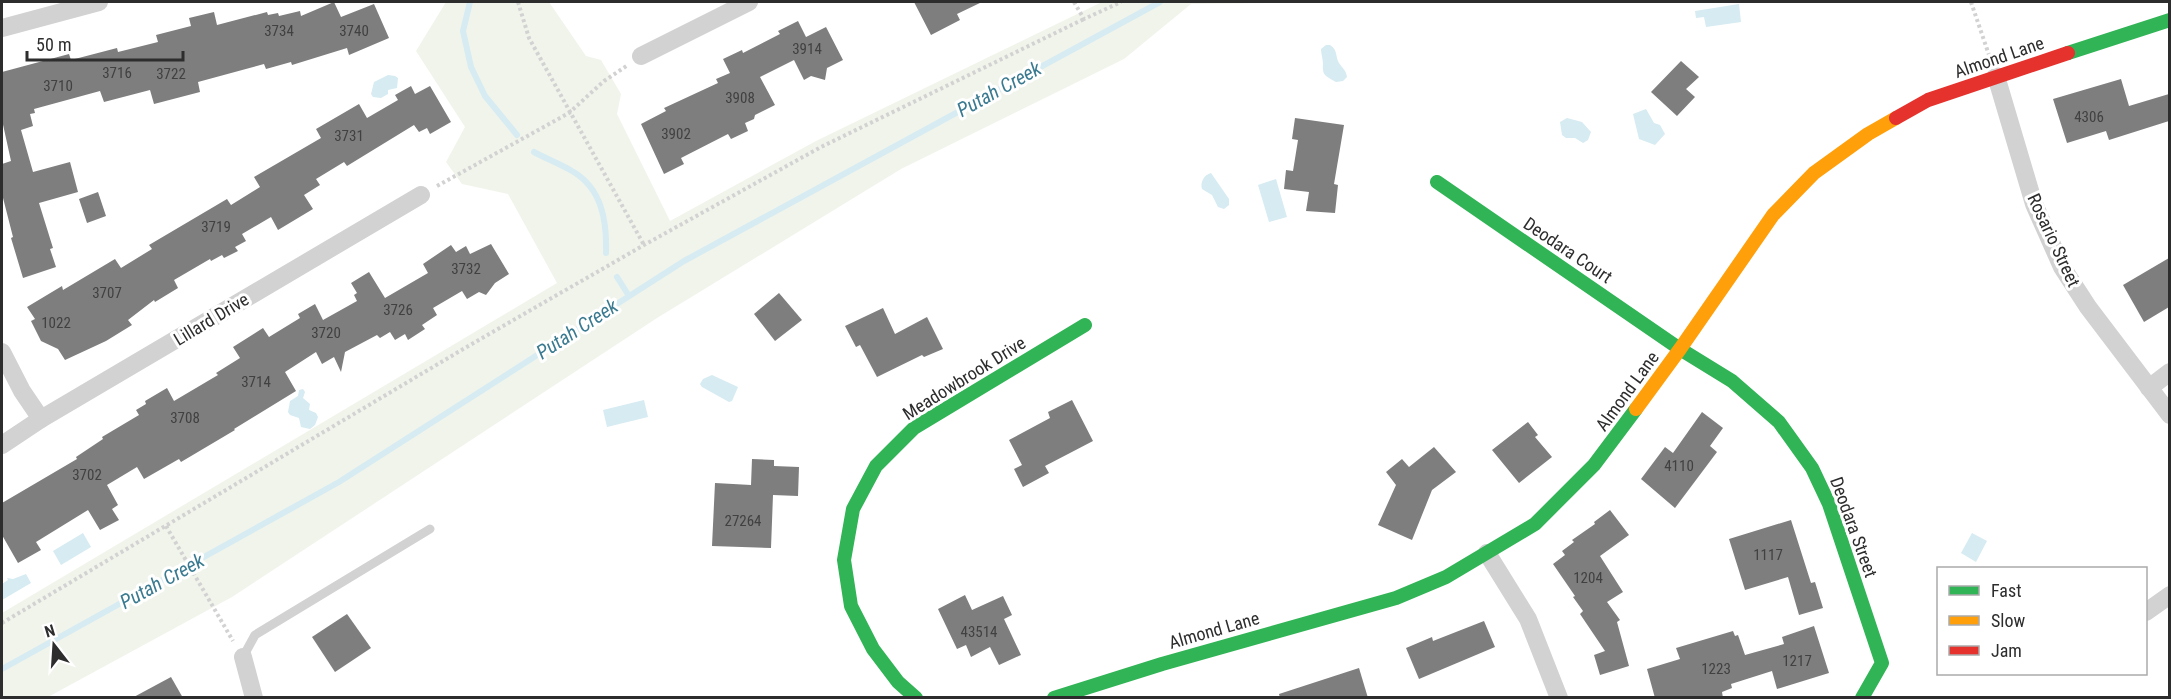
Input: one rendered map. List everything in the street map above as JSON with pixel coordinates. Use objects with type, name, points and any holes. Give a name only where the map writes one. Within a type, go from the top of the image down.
[{"type":"street","points":[[2,28],[99,2]]},
{"type":"street","points":[[641,56],[749,2]]},
{"type":"street","name":"Almond Lane","points":[[1054,698],[1078,688],[1396,598],[1446,577],[1535,524],[1594,465],[1680,349],[1773,215],[1814,173],[1868,134],[1928,100],[2169,20]]},
{"type":"street","name":"Rosario Street","points":[[1996,76],[2034,204],[2062,267],[2088,307],[2169,416]]},
{"type":"street","name":"Deodara Court","points":[[1437,182],[1680,349]]},
{"type":"street","name":"Lillard Drive","points":[[2,445],[41,419],[421,195]]},
{"type":"street","name":"Meadowbrook Drive","points":[[916,698],[898,681],[873,648],[851,606],[844,560],[853,509],[876,466],[914,428],[1085,325]]},
{"type":"street","name":"Deodara Street","points":[[1680,349],[1732,381],[1779,422],[1812,468],[1829,504],[1882,663],[1862,698]]},
{"type":"street","points":[[2,352],[22,391],[41,419]]},
{"type":"street","points":[[2148,388],[2169,372]]},
{"type":"street","points":[[1487,553],[1528,619],[1559,698]]},
{"type":"street","points":[[2147,611],[2169,595]]},
{"type":"street","points":[[243,657],[254,698]]},
{"type":"lane","points":[[243,657],[255,635],[430,529]]},
{"type":"path","points":[[518,2],[529,38],[644,245]]},
{"type":"path","points":[[1074,2],[1084,19]]},
{"type":"path","points":[[2,623],[460,351],[644,245],[821,147],[1121,2]]},
{"type":"path","points":[[1971,2],[1996,76]]},
{"type":"path","points":[[421,195],[569,113],[604,81],[641,56]]},
{"type":"path","points":[[166,526],[243,657]]},
{"type":"shaded area","points":[[446,2],[549,2],[586,56],[601,60],[621,94],[617,114],[670,221],[816,141],[1102,2],[1352,2],[1191,4],[1124,59],[901,169],[657,318],[232,597],[48,697],[2,697],[2,613],[557,283],[508,194],[462,184],[446,162],[465,127],[416,51]]},
{"type":"shaded area","points":[[1739,4],[1741,22],[1706,27],[1704,17],[1696,18],[1695,11]]},
{"type":"shaded area","points":[[1326,45],[1334,49],[1346,73],[1347,77],[1343,81],[1336,82],[1327,77],[1323,71],[1321,49]]},
{"type":"shaded area","points":[[388,75],[398,78],[397,88],[388,90],[388,94],[381,98],[373,97],[371,94],[374,82]]},
{"type":"shaded area","points":[[1646,109],[1654,123],[1660,125],[1665,134],[1655,145],[1639,139],[1633,114]]},
{"type":"shaded area","points":[[1567,118],[1582,122],[1591,132],[1588,140],[1583,143],[1575,138],[1566,138],[1562,135],[1560,122]]},
{"type":"shaded area","points":[[1211,173],[1229,199],[1229,205],[1224,209],[1218,207],[1212,195],[1202,189],[1203,179]]},
{"type":"shaded area","points":[[1276,179],[1287,217],[1269,222],[1258,185]]},
{"type":"shaded area","points":[[712,375],[738,387],[732,401],[729,402],[702,387],[700,384],[703,379]]},
{"type":"shaded area","points":[[303,389],[305,392],[303,398],[310,404],[309,410],[316,413],[318,417],[315,425],[310,429],[301,427],[299,418],[288,412],[290,401],[298,396],[299,390]]},
{"type":"shaded area","points":[[644,400],[648,417],[607,427],[603,410]]},
{"type":"shaded area","points":[[83,533],[91,547],[61,565],[53,551]]},
{"type":"shaded area","points":[[1972,533],[1987,541],[1976,562],[1961,553]]},
{"type":"shaded area","points":[[26,574],[31,583],[2,600],[2,584],[8,580],[7,578],[13,579]]},
{"type":"building","points":[[334,2],[341,17],[374,4],[389,38],[349,55],[347,48],[292,65],[291,62],[266,69],[264,64],[198,82],[200,92],[154,104],[150,90],[104,102],[100,91],[34,109],[35,113],[30,114],[33,126],[21,130],[33,172],[70,162],[78,192],[39,203],[53,248],[50,249],[56,267],[23,278],[11,238],[13,237],[2,194],[2,164],[11,161],[2,120],[2,72],[69,54],[71,60],[117,48],[118,52],[158,42],[156,35],[191,26],[189,18],[214,12],[217,25],[267,12],[268,15],[278,13],[279,16],[300,11],[301,16]]},
{"type":"building","points":[[914,2],[982,2],[957,14],[960,20],[931,35]]},
{"type":"building","points":[[798,21],[806,37],[826,27],[843,60],[827,68],[825,80],[811,76],[804,80],[794,60],[760,77],[775,105],[745,123],[748,131],[731,139],[728,134],[681,158],[684,164],[664,174],[641,124],[666,111],[664,108],[718,83],[716,79],[730,73],[723,59],[742,50],[743,53],[780,34],[778,31]]},
{"type":"building","points":[[1681,61],[1699,77],[1686,89],[1695,97],[1677,116],[1651,92]]},
{"type":"building","points":[[2121,79],[2129,106],[2169,94],[2169,121],[2109,140],[2106,131],[2067,143],[2053,99]]},
{"type":"building","points":[[411,86],[415,94],[430,86],[451,122],[430,134],[427,128],[419,132],[414,125],[347,166],[344,162],[316,179],[320,185],[304,195],[313,209],[278,230],[271,217],[242,234],[246,241],[235,247],[238,251],[224,258],[222,255],[211,261],[210,259],[174,280],[178,288],[155,302],[154,300],[128,320],[132,325],[106,341],[65,360],[58,349],[41,341],[31,321],[35,319],[27,307],[62,286],[63,290],[115,259],[121,268],[152,249],[149,245],[227,199],[231,205],[260,187],[254,177],[321,138],[316,129],[359,104],[367,118],[398,100],[395,95]]},
{"type":"building","points":[[1295,118],[1344,125],[1334,184],[1338,185],[1335,213],[1306,211],[1309,192],[1284,189],[1286,170],[1293,171],[1298,140],[1292,139]]},
{"type":"building","points":[[98,192],[106,216],[87,223],[79,199]]},
{"type":"building","points":[[491,244],[509,274],[495,283],[486,295],[479,292],[467,299],[462,291],[433,308],[437,315],[422,325],[425,329],[408,340],[405,334],[395,340],[390,332],[380,338],[377,335],[345,352],[341,372],[334,357],[322,364],[316,352],[285,372],[296,391],[235,430],[181,462],[179,459],[144,479],[137,467],[107,485],[118,505],[112,509],[119,520],[100,530],[88,510],[36,542],[41,550],[18,563],[2,535],[2,503],[77,459],[76,457],[103,439],[102,437],[139,415],[136,410],[146,404],[145,401],[167,388],[174,401],[218,375],[216,373],[240,358],[233,347],[263,328],[269,337],[300,318],[298,314],[315,304],[323,320],[357,301],[354,295],[357,293],[351,283],[369,272],[385,298],[428,273],[423,264],[451,245],[456,252],[466,246],[470,254]]},
{"type":"building","points":[[2169,258],[2169,307],[2144,322],[2123,285]]},
{"type":"building","points":[[779,293],[802,320],[775,341],[754,314]]},
{"type":"building","points":[[883,308],[895,334],[927,317],[943,349],[924,357],[922,355],[877,377],[860,345],[856,347],[845,326]]},
{"type":"building","points":[[1072,400],[1093,441],[1045,466],[1049,473],[1023,487],[1014,469],[1022,465],[1009,440],[1050,418],[1048,412]]},
{"type":"building","points":[[1702,412],[1723,428],[1710,446],[1717,452],[1675,508],[1641,479],[1665,447],[1673,453]]},
{"type":"building","points":[[1528,422],[1538,435],[1535,437],[1552,457],[1519,483],[1492,450]]},
{"type":"building","points":[[1434,447],[1456,472],[1432,490],[1412,540],[1378,525],[1396,485],[1386,472],[1402,459],[1409,467]]},
{"type":"building","points":[[752,459],[774,460],[774,466],[799,467],[798,496],[773,495],[771,548],[712,546],[715,483],[751,485]]},
{"type":"building","points":[[1610,510],[1629,535],[1600,556],[1623,592],[1607,602],[1620,620],[1617,622],[1629,666],[1600,675],[1594,655],[1605,651],[1580,614],[1583,611],[1573,597],[1575,596],[1553,564],[1565,555],[1562,551],[1574,542],[1572,540]]},
{"type":"building","points":[[1791,520],[1811,583],[1815,582],[1823,608],[1799,615],[1788,577],[1745,590],[1729,539]]},
{"type":"building","points":[[965,595],[972,610],[1003,596],[1012,615],[1004,619],[1021,655],[999,665],[990,647],[971,657],[966,645],[957,649],[938,609]]},
{"type":"building","points":[[347,614],[371,648],[335,672],[312,637]]},
{"type":"building","points":[[1484,621],[1495,647],[1419,679],[1406,648],[1432,637],[1433,641]]},
{"type":"building","points":[[1814,626],[1829,673],[1777,689],[1772,671],[1731,684],[1732,688],[1722,692],[1723,698],[1655,698],[1647,669],[1680,659],[1676,648],[1733,631],[1735,636],[1738,635],[1745,655],[1784,644],[1782,637]]},
{"type":"building","points":[[1359,668],[1368,698],[1280,698],[1279,694]]},
{"type":"building","points":[[171,677],[183,698],[132,698]]},
{"type":"waterway","points":[[470,2],[463,31],[471,67],[485,96],[517,135]]},
{"type":"waterway","name":"Putah Creek","points":[[2,669],[339,482],[684,261],[1160,2]]},
{"type":"waterway","points":[[534,152],[572,171],[590,186],[604,217],[606,253]]},
{"type":"waterway","points":[[617,277],[629,296]]},
{"type":"traffic: fast","points":[[2068,53],[2170,20]]},
{"type":"traffic: fast","points":[[1437,182],[1680,349],[1732,381],[1779,422],[1812,468],[1829,504],[1882,663],[1862,698]]},
{"type":"traffic: fast","points":[[916,698],[898,682],[873,649],[851,606],[844,560],[853,509],[876,466],[914,428],[1085,325]]},
{"type":"traffic: fast","points":[[1054,698],[1162,664],[1396,598],[1446,577],[1535,524],[1594,465],[1636,409]]},
{"type":"traffic: slow","points":[[1636,409],[1773,215],[1814,173],[1868,134],[1896,118]]},
{"type":"traffic: jam","points":[[1896,118],[1928,100],[2068,53]]}]
